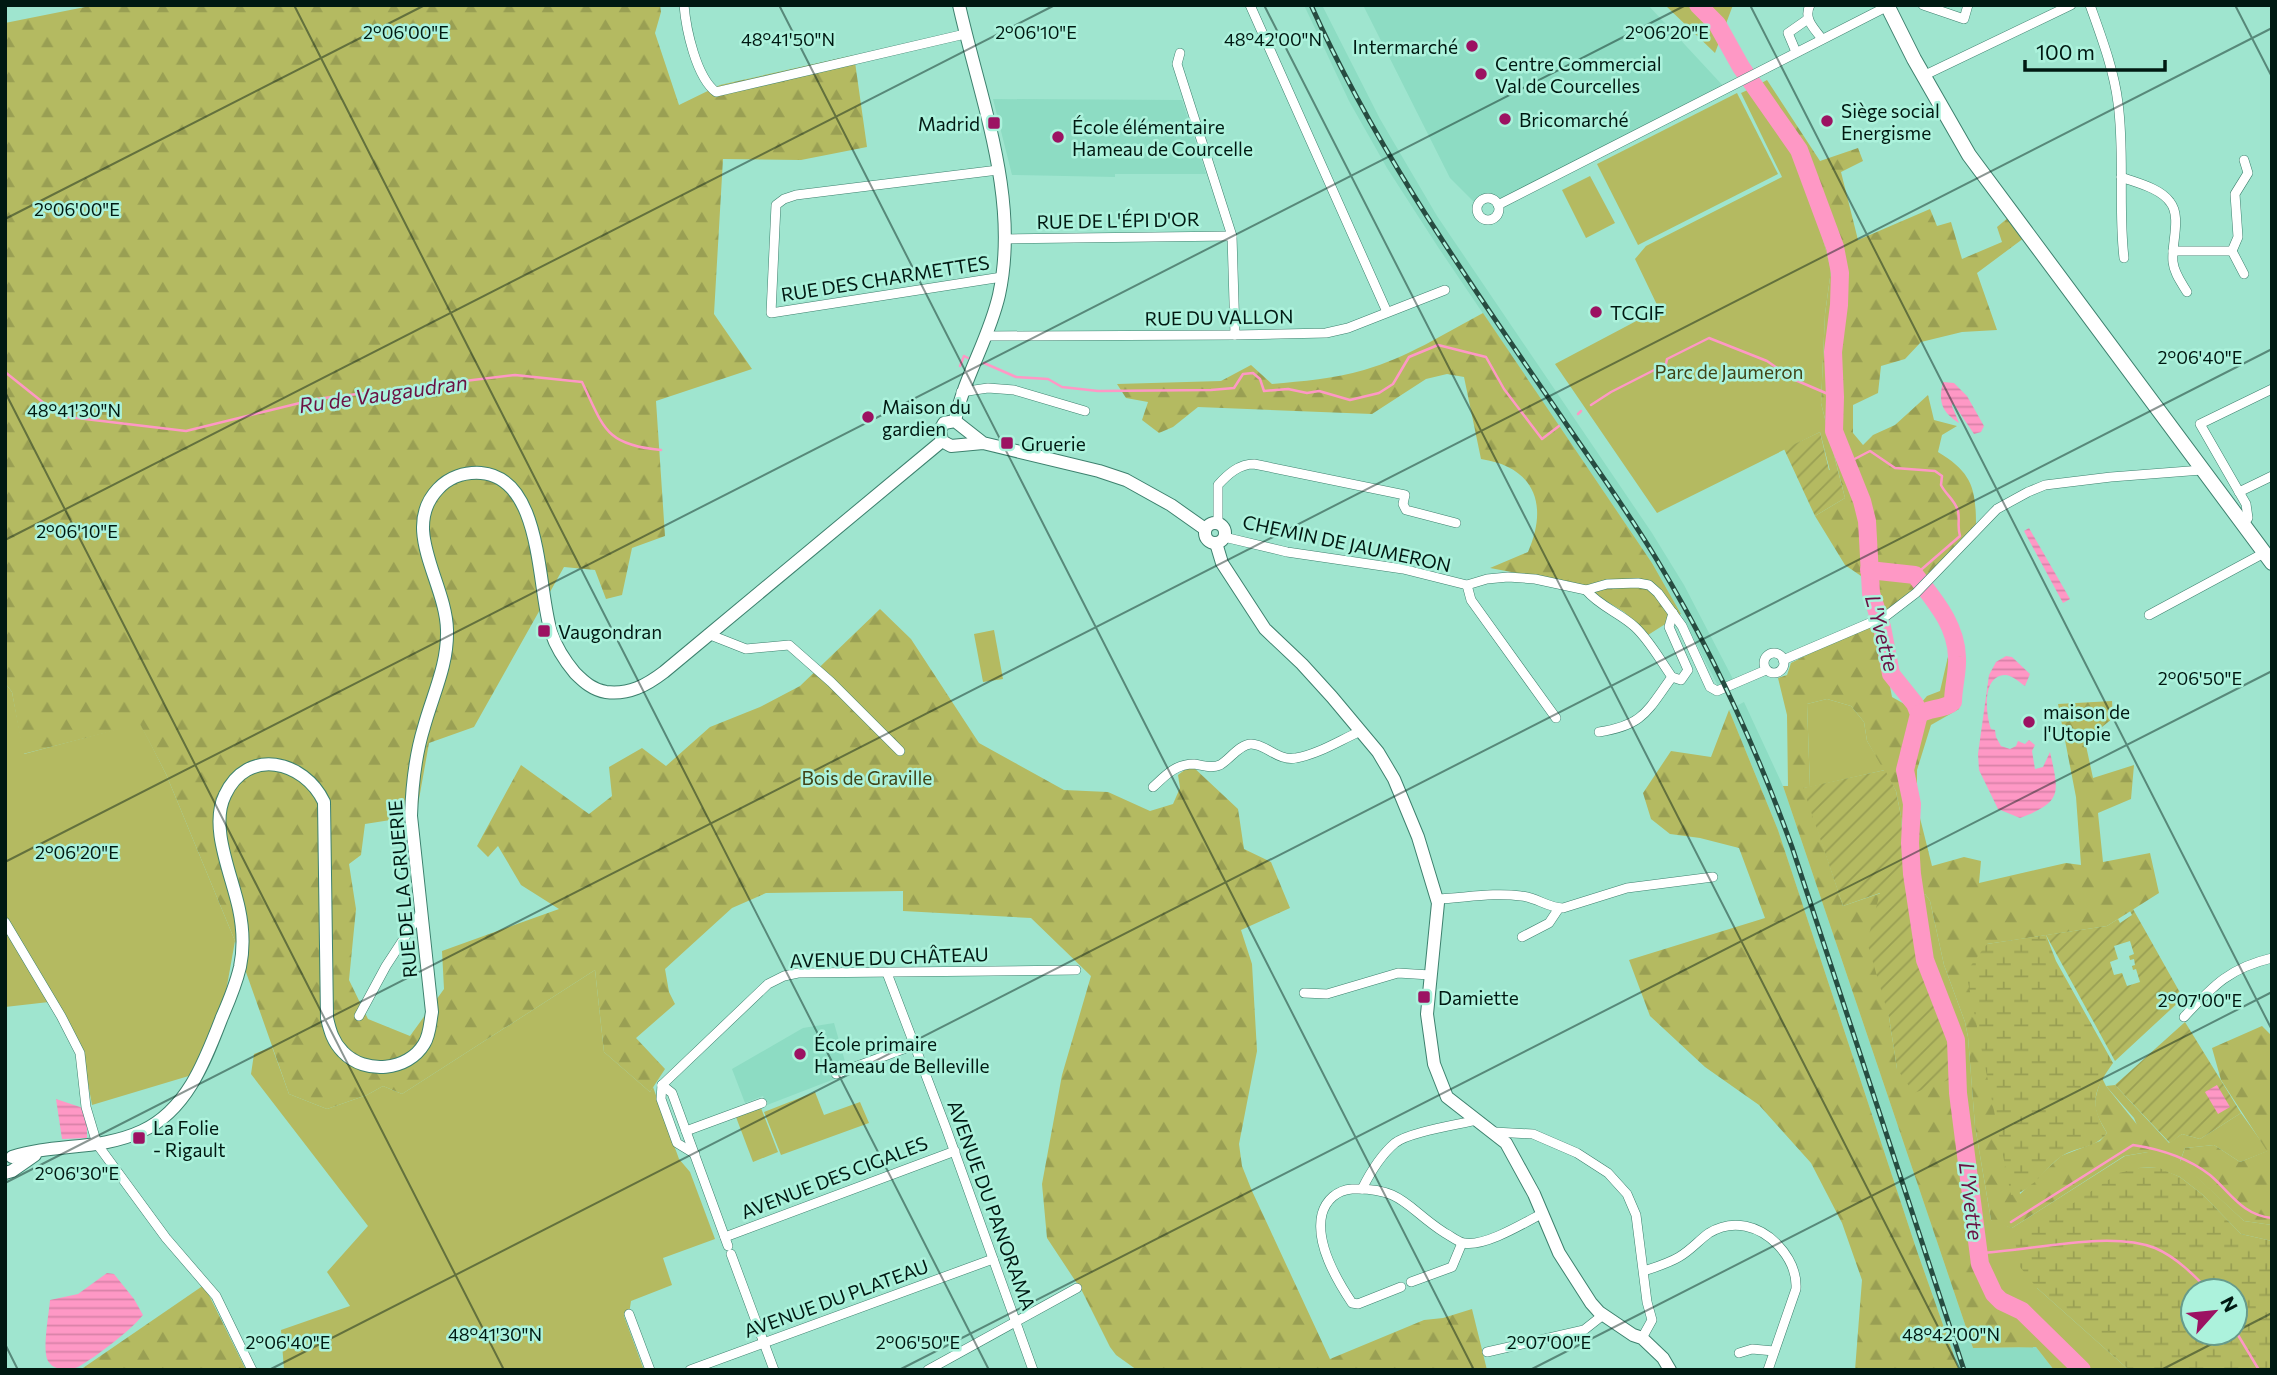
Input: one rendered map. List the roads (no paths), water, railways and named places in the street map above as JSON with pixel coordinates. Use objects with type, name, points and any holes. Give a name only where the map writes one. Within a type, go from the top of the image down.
[{"type":"main road","points":[[1888,6],[1923,76],[1969,155],[2268,558]]},
{"type":"street","points":[[684,5],[685,29],[705,81],[716,92],[965,34]]},
{"type":"street","points":[[955,446],[963,438],[959,424],[961,393],[994,316],[1002,277],[1005,239],[1005,214],[998,170],[959,5]]},
{"type":"street","points":[[1250,5],[1387,312]]},
{"type":"street","points":[[1810,5],[1806,13],[1808,19],[1822,39]]},
{"type":"street","points":[[1923,5],[1964,19],[1968,5]]},
{"type":"street","points":[[1923,76],[2071,5]]},
{"type":"street","points":[[2090,5],[2112,74],[2118,103],[2124,258]]},
{"type":"street","points":[[1498,205],[1888,6]]},
{"type":"street","points":[[1796,52],[1788,33],[1808,19]]},
{"type":"street","points":[[1180,53],[1177,64],[1232,236],[1235,335]]},
{"type":"street","points":[[2232,251],[2238,237],[2235,194],[2248,173],[2244,160]]},
{"type":"street","name":"RUE DES CHARMETTES","points":[[998,170],[796,195],[784,199],[776,205],[771,313],[1002,277]]},
{"type":"street","points":[[2121,177],[2148,187],[2169,199],[2175,209],[2173,263],[2187,292]]},
{"type":"street","name":"RUE DE L'ÉPI D'OR","points":[[1005,239],[1232,236]]},
{"type":"street","points":[[2173,251],[2232,251]]},
{"type":"street","points":[[2232,251],[2244,274]]},
{"type":"street","name":"RUE DU VALLON","points":[[987,336],[1326,333],[1348,328],[1445,290]]},
{"type":"street","points":[[961,393],[988,388],[1014,390],[1085,411]]},
{"type":"street","points":[[2243,525],[2248,518],[2246,504],[2200,424],[2272,389]]},
{"type":"street","points":[[983,443],[959,424],[947,422],[939,434],[942,441],[948,445],[983,443],[1126,480],[1171,505],[1205,529],[1206,539],[1220,540]]},
{"type":"street","name":"RUE DE LA GRUERIE","points":[[9,1164],[38,1153],[110,1143],[141,1131],[165,1117],[188,1091],[207,1054],[240,966],[242,933],[239,909],[218,822],[219,808],[232,783],[242,774],[265,764],[291,768],[312,784],[324,802],[327,1018],[334,1042],[348,1057],[361,1064],[387,1068],[399,1065],[417,1054],[428,1038],[432,1012],[411,816],[412,792],[424,728],[444,665],[447,631],[444,599],[421,536],[424,512],[438,488],[457,476],[470,473],[497,476],[513,489],[521,500],[533,533],[552,634],[568,664],[585,682],[597,690],[621,693],[650,682],[942,441]]},
{"type":"street","points":[[1218,523],[1218,485],[1245,464],[1405,495],[1403,504],[1406,510],[1456,523]]},
{"type":"street","points":[[1783,660],[1886,616],[1916,593],[1997,509],[2028,492],[2045,485],[2202,470]]},
{"type":"street","points":[[2239,492],[2272,476]]},
{"type":"street","points":[[1205,529],[1212,523],[1223,527],[1220,540],[1223,563],[1265,629],[1302,664],[1361,731],[1394,779],[1418,837],[1437,899],[1427,1014],[1434,1064],[1447,1097],[1506,1143],[1543,1213],[1559,1253],[1584,1294],[1603,1315],[1642,1338],[1664,1358],[1670,1370]]},
{"type":"street","name":"CHEMIN DE JAUMERON","points":[[1220,540],[1404,569],[1467,585],[1508,577],[1535,579],[1586,590],[1607,584],[1649,585],[1682,626],[1714,691],[1766,670]]},
{"type":"street","points":[[2149,615],[2268,558]]},
{"type":"street","points":[[1467,585],[1471,600],[1556,718]]},
{"type":"street","name":"CHEMIN DE JAUMERON","points":[[1586,590],[1592,597],[1634,625],[1672,677],[1681,680],[1688,670],[1669,627],[1672,613]]},
{"type":"street","points":[[708,634],[746,649],[789,645],[831,682],[900,751]]},
{"type":"street","points":[[1777,654],[1783,660],[1784,666],[1778,673],[1766,670],[1764,661],[1769,655],[1777,654]]},
{"type":"street","points":[[1600,732],[1622,729],[1642,718],[1672,677]]},
{"type":"street","points":[[1153,787],[1173,768],[1192,764],[1212,768],[1247,745],[1252,744],[1274,754],[1295,759],[1320,751],[1361,731]]},
{"type":"street","points":[[1437,899],[1511,895],[1524,896],[1559,908],[1627,888],[1713,877]]},
{"type":"street","points":[[1522,937],[1549,923],[1559,908]]},
{"type":"street","points":[[359,1016],[386,966],[420,914]]},
{"type":"street","points":[[5,922],[80,1053],[86,1107],[97,1144],[166,1238],[216,1296],[252,1370]]},
{"type":"street","points":[[2184,1017],[2221,980],[2238,968],[2272,958]]},
{"type":"street","name":"AVENUE DU CHÂTEAU","points":[[662,1085],[768,984],[783,976],[798,973],[1076,970]]},
{"type":"street","name":"AVENUE DU PANORAMA","points":[[887,973],[955,1151],[1033,1370]]},
{"type":"street","points":[[1304,993],[1327,994],[1398,973],[1430,975]]},
{"type":"street","points":[[836,1074],[914,1045]]},
{"type":"street","points":[[662,1085],[672,1093],[774,1370]]},
{"type":"street","points":[[662,1085],[661,1099],[677,1143],[695,1154]]},
{"type":"street","points":[[686,1131],[762,1102]]},
{"type":"street","points":[[1362,1189],[1369,1175],[1395,1143],[1418,1134],[1477,1120]]},
{"type":"street","points":[[1494,1132],[1533,1134],[1577,1153],[1608,1173],[1628,1194],[1636,1215],[1652,1320],[1642,1338]]},
{"type":"street","name":"AVENUE DES CIGALES","points":[[728,1246],[955,1151]]},
{"type":"street","points":[[1401,1287],[1358,1304],[1352,1303],[1343,1290],[1320,1233],[1326,1203],[1334,1195],[1345,1189],[1377,1188],[1400,1198],[1462,1244],[1481,1242],[1543,1213]]},
{"type":"street","points":[[1644,1271],[1679,1257],[1710,1233],[1727,1225],[1742,1224],[1763,1233],[1787,1255],[1797,1276],[1796,1289],[1768,1370]]},
{"type":"street","points":[[1411,1283],[1452,1267],[1462,1244]]},
{"type":"street","name":"AVENUE DU PLATEAU","points":[[690,1370],[993,1259]]},
{"type":"street","points":[[928,1370],[1077,1288]]},
{"type":"street","points":[[629,1314],[650,1370]]},
{"type":"street","points":[[1487,1352],[1584,1330],[1603,1315]]},
{"type":"street","points":[[1739,1353],[1752,1349],[1774,1351]]},
{"type":"waterway","name":"L'Yvette","points":[[1698,5],[1717,24],[1741,67],[1799,150],[1835,247],[1840,273],[1833,352],[1834,431],[1862,501],[1867,521],[1871,593],[1882,627],[1891,674],[1915,704],[1919,714],[1905,770],[1912,804],[1912,874],[1925,960],[1956,1040],[1958,1093],[1980,1264],[1994,1294],[2001,1301],[2022,1311],[2082,1370]]},
{"type":"waterway","points":[[1591,405],[1666,364],[1667,359],[1709,338],[1767,361],[1793,379],[1835,397]]},
{"type":"waterway","name":"Ru de Vaugaudran","points":[[984,363],[1016,377],[1048,379],[1062,387],[1098,391],[1234,388],[1243,374],[1253,373],[1260,379],[1264,391],[1319,391],[1350,400],[1379,393],[1393,384],[1409,357],[1438,345],[1486,357],[1504,389],[1542,439],[1559,426]]},
{"type":"waterway","name":"Ru de Vaugaudran","points":[[960,366],[964,356],[968,358]]},
{"type":"waterway","name":"Ru de Vaugaudran","points":[[5,372],[60,416],[186,431],[316,399],[515,375],[582,382],[602,422],[617,438],[642,448],[661,450]]},
{"type":"waterway","name":"Ru de Vaugaudran","points":[[1578,414],[1581,411]]},
{"type":"waterway","points":[[1845,464],[1870,451],[1895,468],[1935,471],[1942,476],[1941,485],[1958,511],[1960,536],[1915,575]]},
{"type":"waterway","points":[[1869,570],[1915,575],[1943,613],[1953,634],[1957,663],[1953,702],[1919,714]]},
{"type":"waterway","points":[[2011,1222],[2133,1145],[2183,1159],[2210,1175],[2245,1208],[2272,1218]]},
{"type":"waterway","points":[[1979,1253],[2093,1241],[2136,1243],[2155,1248],[2170,1256],[2195,1277]]},
{"type":"waterway","points":[[2245,1347],[2259,1370]]},
{"type":"railway","points":[[1311,5],[1338,61],[1398,170],[1464,274],[1647,543],[1696,629],[1732,700],[1792,847],[1964,1370]]},
{"type":"place","name":"Intermarché","points":[[1472,46]]},
{"type":"place","name":"Centre Commercial Val de Courcelles","points":[[1481,74]]},
{"type":"place","name":"Bricomarché","points":[[1505,119]]},
{"type":"place","name":"Siège social Energisme","points":[[1827,121]]},
{"type":"place","name":"Madrid","points":[[994,123]]},
{"type":"place","name":"École élémentaire Hameau de Courcelle","points":[[1058,137]]},
{"type":"place","name":"TCGIF","points":[[1596,312]]},
{"type":"place","name":"Maison du gardien","points":[[868,417]]},
{"type":"place","name":"Gruerie","points":[[1007,443]]},
{"type":"place","name":"Vaugondran","points":[[544,631]]},
{"type":"place","name":"maison de l'Utopie","points":[[2029,722]]},
{"type":"place","name":"Damiette","points":[[1424,997]]},
{"type":"place","name":"École primaire Hameau de Belleville","points":[[800,1054]]},
{"type":"place","name":"La Folie - Rigault","points":[[139,1138]]},
{"type":"park label","name":"Parc de Jaumeron","points":[[1729,371]]},
{"type":"park label","name":"Bois de Graville","points":[[867,777]]}]
